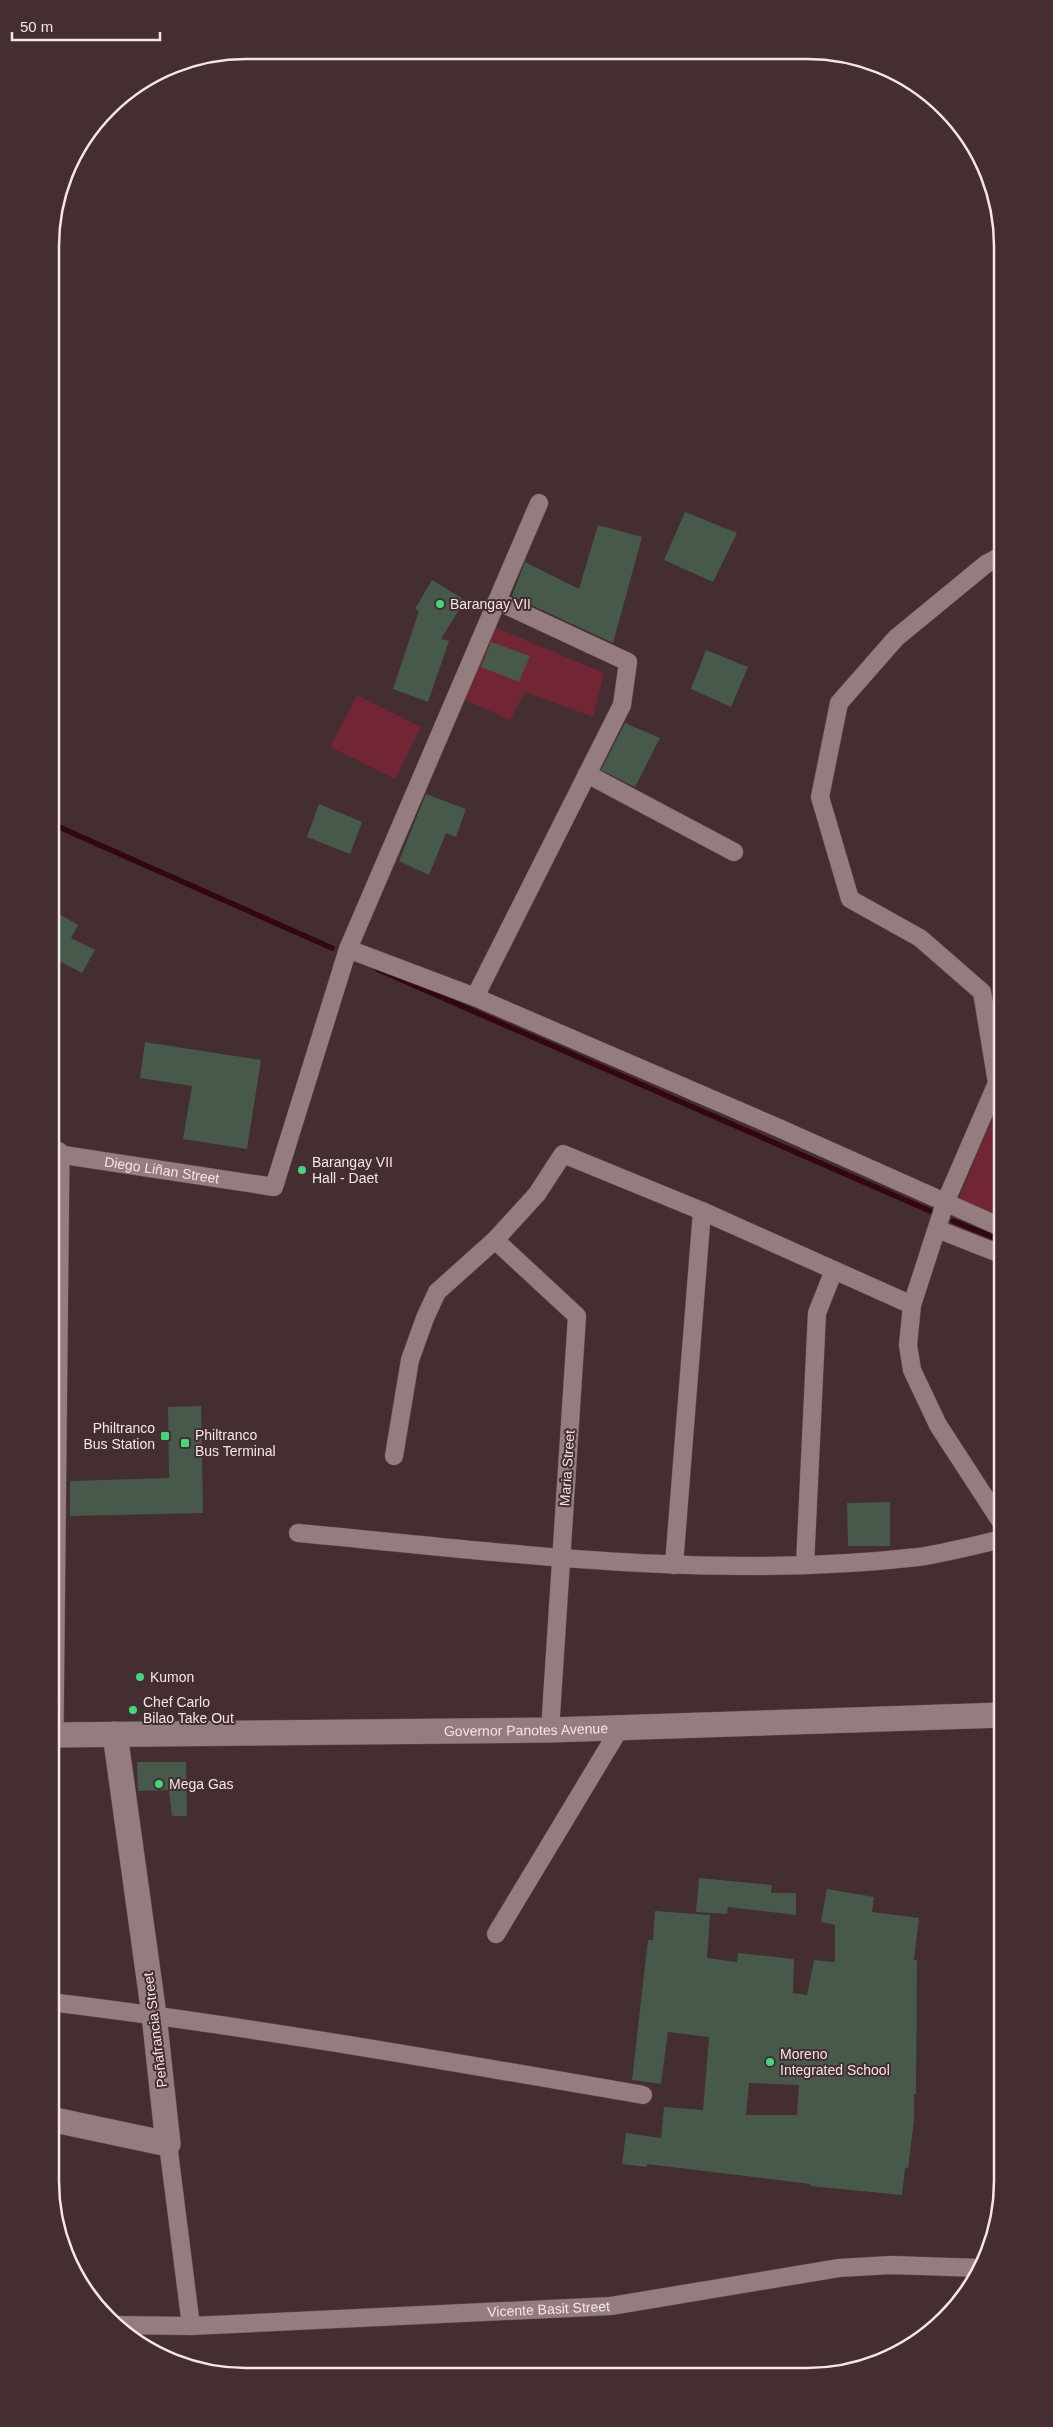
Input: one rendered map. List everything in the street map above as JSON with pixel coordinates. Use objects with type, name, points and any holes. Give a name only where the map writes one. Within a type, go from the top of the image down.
[{"type":"street","points":[[539,503],[348,949],[475,996],[994,1224]]},
{"type":"street","points":[[994,560],[986,564],[896,638],[839,703],[820,797],[850,899],[920,938],[982,992],[994,1065]]},
{"type":"street","points":[[475,996],[622,705],[628,662],[497,601]]},
{"type":"street","points":[[587,774],[734,852]]},
{"type":"street","name":"Diego Liñan Street","points":[[59,1154],[274,1187],[348,949]]},
{"type":"street","points":[[994,1090],[945,1203],[912,1305],[908,1344],[912,1370],[938,1424],[994,1511]]},
{"type":"street","points":[[394,1456],[410,1360],[425,1318],[437,1292],[495,1240],[537,1194],[563,1154],[702,1211],[912,1305]]},
{"type":"street","points":[[674,1565],[702,1211]]},
{"type":"street","points":[[937,1229],[994,1251]]},
{"type":"street","name":"Maria Street","points":[[495,1240],[576,1316],[550,1730]]},
{"type":"street","points":[[805,1565],[817,1313],[834,1270]]},
{"type":"street","points":[[298,1533],[561,1558],[674,1565],[805,1565],[920,1556],[994,1541]]},
{"type":"street","name":"Governor Panotes Avenue","points":[[59,1735],[550,1730],[994,1715]]},
{"type":"street","points":[[496,1934],[620,1728]]},
{"type":"street","name":"Peñafrancia Street","points":[[115,1734],[154,2015],[191,2326]]},
{"type":"street","points":[[59,2003],[154,2015],[416,2055],[643,2095]]},
{"type":"street","points":[[59,2122],[168,2144]]},
{"type":"street","name":"Vicente Basit Street","points":[[126,2325],[191,2326],[611,2306],[839,2268],[891,2265],[973,2268]]},
{"type":"shaded area","points":[[494,627],[604,673],[593,717],[525,692],[510,720],[463,699]]},
{"type":"shaded area","points":[[357,695],[421,727],[395,779],[330,747]]},
{"type":"shaded area","points":[[991,1122],[994,1123],[994,1214],[958,1200]]},
{"type":"building","points":[[685,512],[737,533],[713,582],[664,560]]},
{"type":"building","points":[[598,525],[642,537],[613,643],[512,596],[525,562],[579,589]]},
{"type":"building","points":[[432,580],[465,600],[441,639],[449,641],[428,702],[393,689],[419,611],[415,609]]},
{"type":"building","points":[[491,642],[530,656],[519,682],[481,667]]},
{"type":"building","points":[[706,650],[748,667],[731,707],[691,689]]},
{"type":"building","points":[[625,723],[660,738],[635,787],[601,770]]},
{"type":"building","points":[[426,794],[466,809],[456,837],[446,833],[429,875],[399,861]]},
{"type":"building","points":[[319,804],[362,822],[350,854],[307,837]]},
{"type":"building","points":[[59,914],[78,925],[71,938],[95,950],[82,973],[59,961]]},
{"type":"building","points":[[145,1042],[261,1060],[247,1149],[183,1139],[192,1086],[140,1078]]},
{"type":"building","name":"Philtranco Bus Terminal","points":[[201,1406],[203,1513],[70,1516],[70,1481],[169,1478],[168,1407]]},
{"type":"building","points":[[890,1502],[890,1546],[848,1546],[847,1503]]},
{"type":"building","points":[[137,1762],[186,1762],[187,1816],[172,1816],[169,1790],[138,1791]]},
{"type":"building","points":[[699,1878],[772,1885],[771,1893],[796,1893],[796,1915],[728,1907],[727,1914],[696,1912]]},
{"type":"building","name":"Moreno Integrated School","points":[[827,1889],[874,1897],[872,1912],[919,1918],[914,1960],[917,1960],[916,2094],[914,2094],[914,2120],[908,2168],[905,2168],[902,2195],[810,2186],[810,2184],[647,2164],[647,2167],[622,2164],[626,2133],[661,2138],[664,2107],[703,2110],[709,2037],[668,2032],[661,2084],[632,2080],[648,1940],[653,1940],[655,1911],[710,1915],[707,1958],[737,1962],[738,1953],[794,1959],[793,1993],[807,1995],[814,1960],[835,1962],[835,1925],[821,1922]],"holes":[[[749,2083],[799,2085],[797,2115],[746,2115]]]},
{"type":"waterway","points":[[59,827],[332,948]]},
{"type":"waterway","points":[[377,969],[937,1214]]},
{"type":"waterway","points":[[953,1221],[994,1237]]},
{"type":"place","name":"Barangay VII","points":[[440,604]]},
{"type":"place","name":"Barangay VII Hall - Daet","points":[[302,1170]]},
{"type":"place","name":"Philtranco Bus Station","points":[[165,1436]]},
{"type":"place","name":"Philtranco Bus Terminal","points":[[185,1443]]},
{"type":"place","name":"Kumon","points":[[140,1677]]},
{"type":"place","name":"Chef Carlo Bilao Take Out","points":[[133,1710]]},
{"type":"place","name":"Mega Gas","points":[[159,1784]]},
{"type":"place","name":"Moreno Integrated School","points":[[770,2062]]}]
